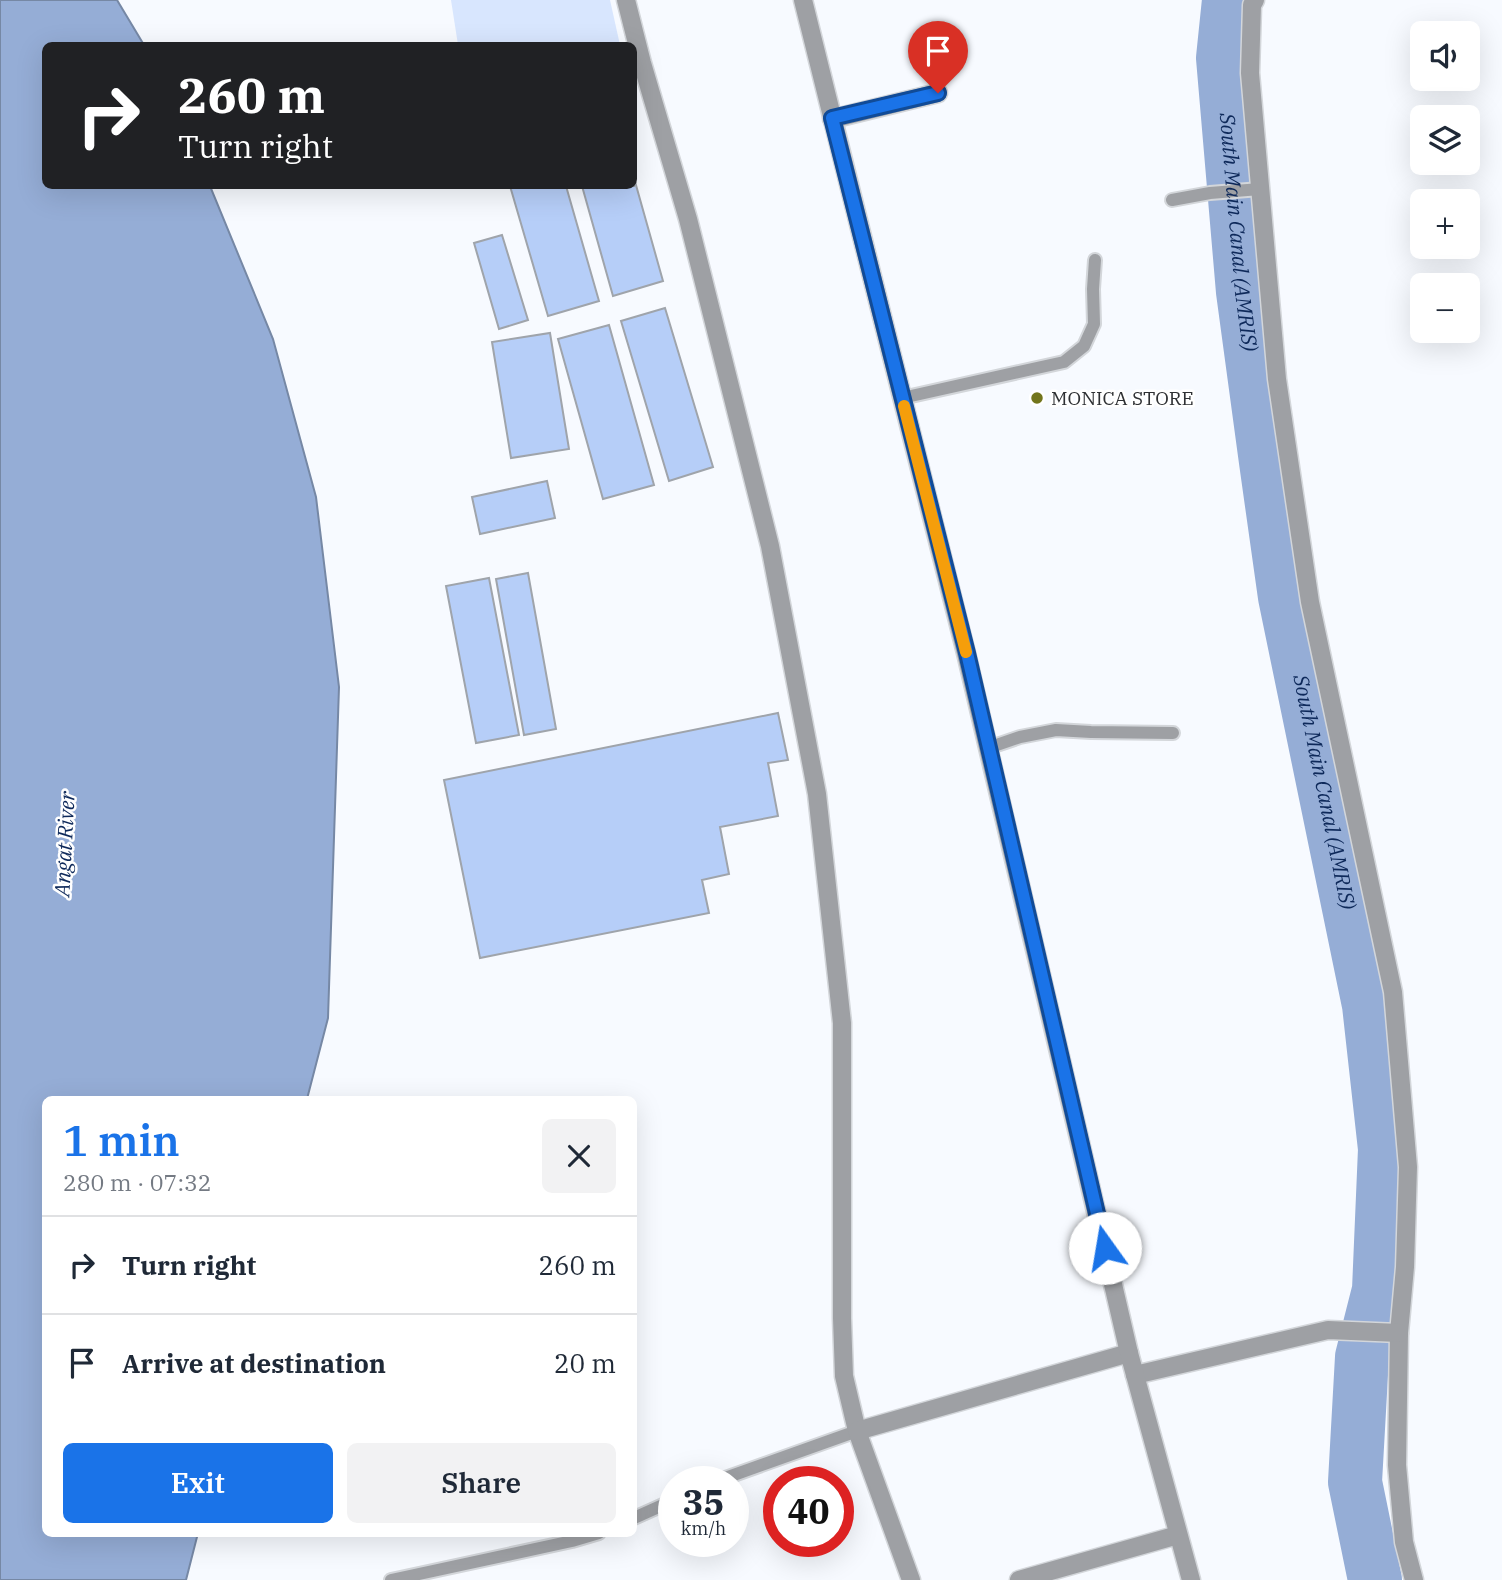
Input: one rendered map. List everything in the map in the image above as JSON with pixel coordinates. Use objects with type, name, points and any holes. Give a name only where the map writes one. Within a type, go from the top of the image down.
[{"type":"street","points":[[626,0],[637,42]]},
{"type":"street","points":[[803,0],[967,653],[1129,1353],[1191,1580]]},
{"type":"street","points":[[1255,0],[1252,5],[1250,73],[1277,379],[1310,602],[1393,992],[1408,1167],[1405,1266],[1390,1332],[1404,1542],[1414,1580]]},
{"type":"street","points":[[637,43],[688,219],[770,546],[817,794],[842,1023],[844,1376],[857,1431],[911,1580]]},
{"type":"street","points":[[832,118],[938,93]]},
{"type":"street","points":[[1135,1375],[1328,1330],[1390,1332]]},
{"type":"street","points":[[857,1431],[1129,1353]]},
{"type":"street","points":[[1019,1580],[1178,1535]]},
{"type":"lane","points":[[1172,200],[1216,192],[1260,189]]},
{"type":"lane","points":[[902,398],[1064,362],[1084,346],[1094,324],[1095,260]]},
{"type":"lane","points":[[988,748],[1020,737],[1056,730],[1173,733]]},
{"type":"lane","points":[[749,1470],[857,1431]]},
{"type":"lane","points":[[637,1517],[658,1507]]},
{"type":"lane","points":[[391,1580],[586,1537]]},
{"type":"shaded area","points":[[451,0],[610,0],[619,42],[458,42]]},
{"type":"water","name":"Angat River","points":[[0,0],[117,0],[142,42],[42,42],[42,189],[211,189],[273,339],[316,497],[339,687],[328,1018],[308,1096],[42,1096],[42,1537],[197,1537],[186,1580],[0,1580]]},
{"type":"building","points":[[511,189],[567,189],[599,301],[548,316]]},
{"type":"building","points":[[583,189],[637,189],[663,281],[613,296]]},
{"type":"building","points":[[502,235],[528,320],[499,329],[474,243]]},
{"type":"building","points":[[665,308],[713,467],[669,481],[621,321]]},
{"type":"building","points":[[609,325],[654,485],[603,499],[558,339]]},
{"type":"building","points":[[550,333],[569,449],[511,458],[492,342]]},
{"type":"building","points":[[547,481],[555,518],[480,534],[472,497]]},
{"type":"building","points":[[528,573],[556,729],[524,735],[496,579]]},
{"type":"building","points":[[489,578],[519,735],[476,743],[446,586]]},
{"type":"building","points":[[778,713],[788,760],[768,763],[778,816],[720,827],[729,874],[702,880],[709,913],[480,958],[444,780]]},
{"type":"waterway","name":"South Main Canal (AMRIS)","points":[[1229,0],[1223,58],[1243,292],[1266,462],[1285,597],[1369,1005],[1385,1149],[1379,1290],[1362,1357],[1355,1482],[1375,1580]]},
{"type":"slow traffic","points":[[904,406],[966,652]]},
{"type":"place","name":"MONICA STORE","points":[[1037,398]]},
{"type":"route","points":[[938,93],[832,118],[967,653],[1105,1248]]}]
